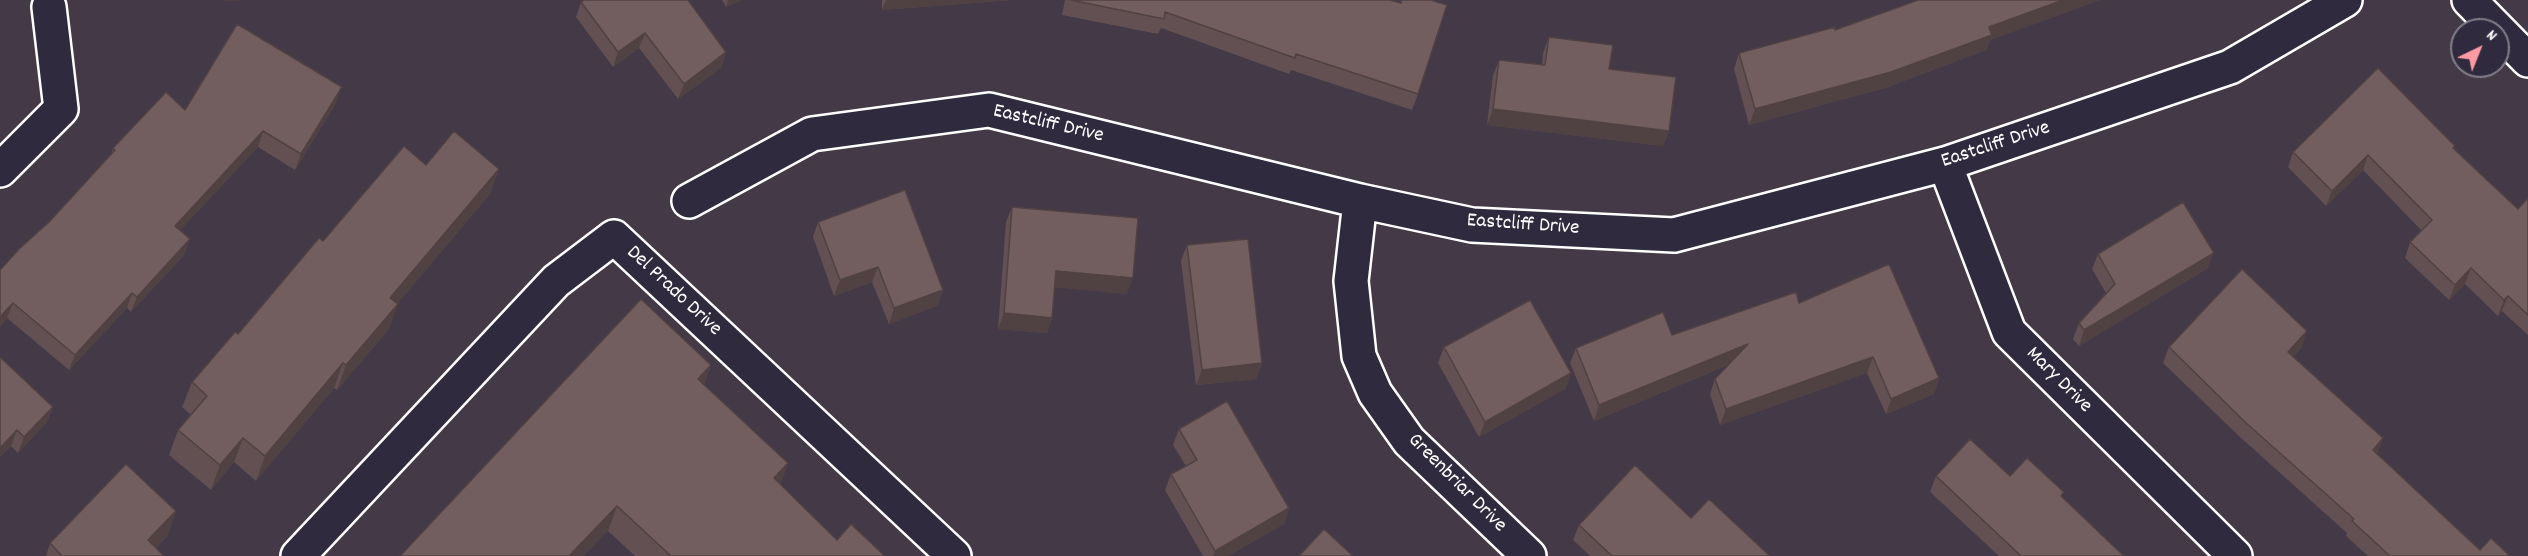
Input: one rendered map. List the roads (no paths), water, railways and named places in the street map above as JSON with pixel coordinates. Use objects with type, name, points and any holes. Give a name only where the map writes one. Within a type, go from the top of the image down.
[{"type":"street","name":"Eastcliff Drive","points":[[689,201],[812,134],[989,110],[1360,201],[1472,225],[1674,235],[1945,164],[2230,68],[2345,0]]},
{"type":"street","points":[[2469,0],[2528,60]]},
{"type":"street","points":[[0,170],[61,109],[49,7]]},
{"type":"street","name":"Mary Drive","points":[[1945,164],[2009,332],[2235,556]]},
{"type":"street","name":"Greenbriar Drive","points":[[1360,201],[1351,280],[1359,356],[1375,393],[1409,441],[1529,556]]},
{"type":"street","name":"Del Prado Drive","points":[[298,556],[556,281],[614,237],[954,556]]}]
